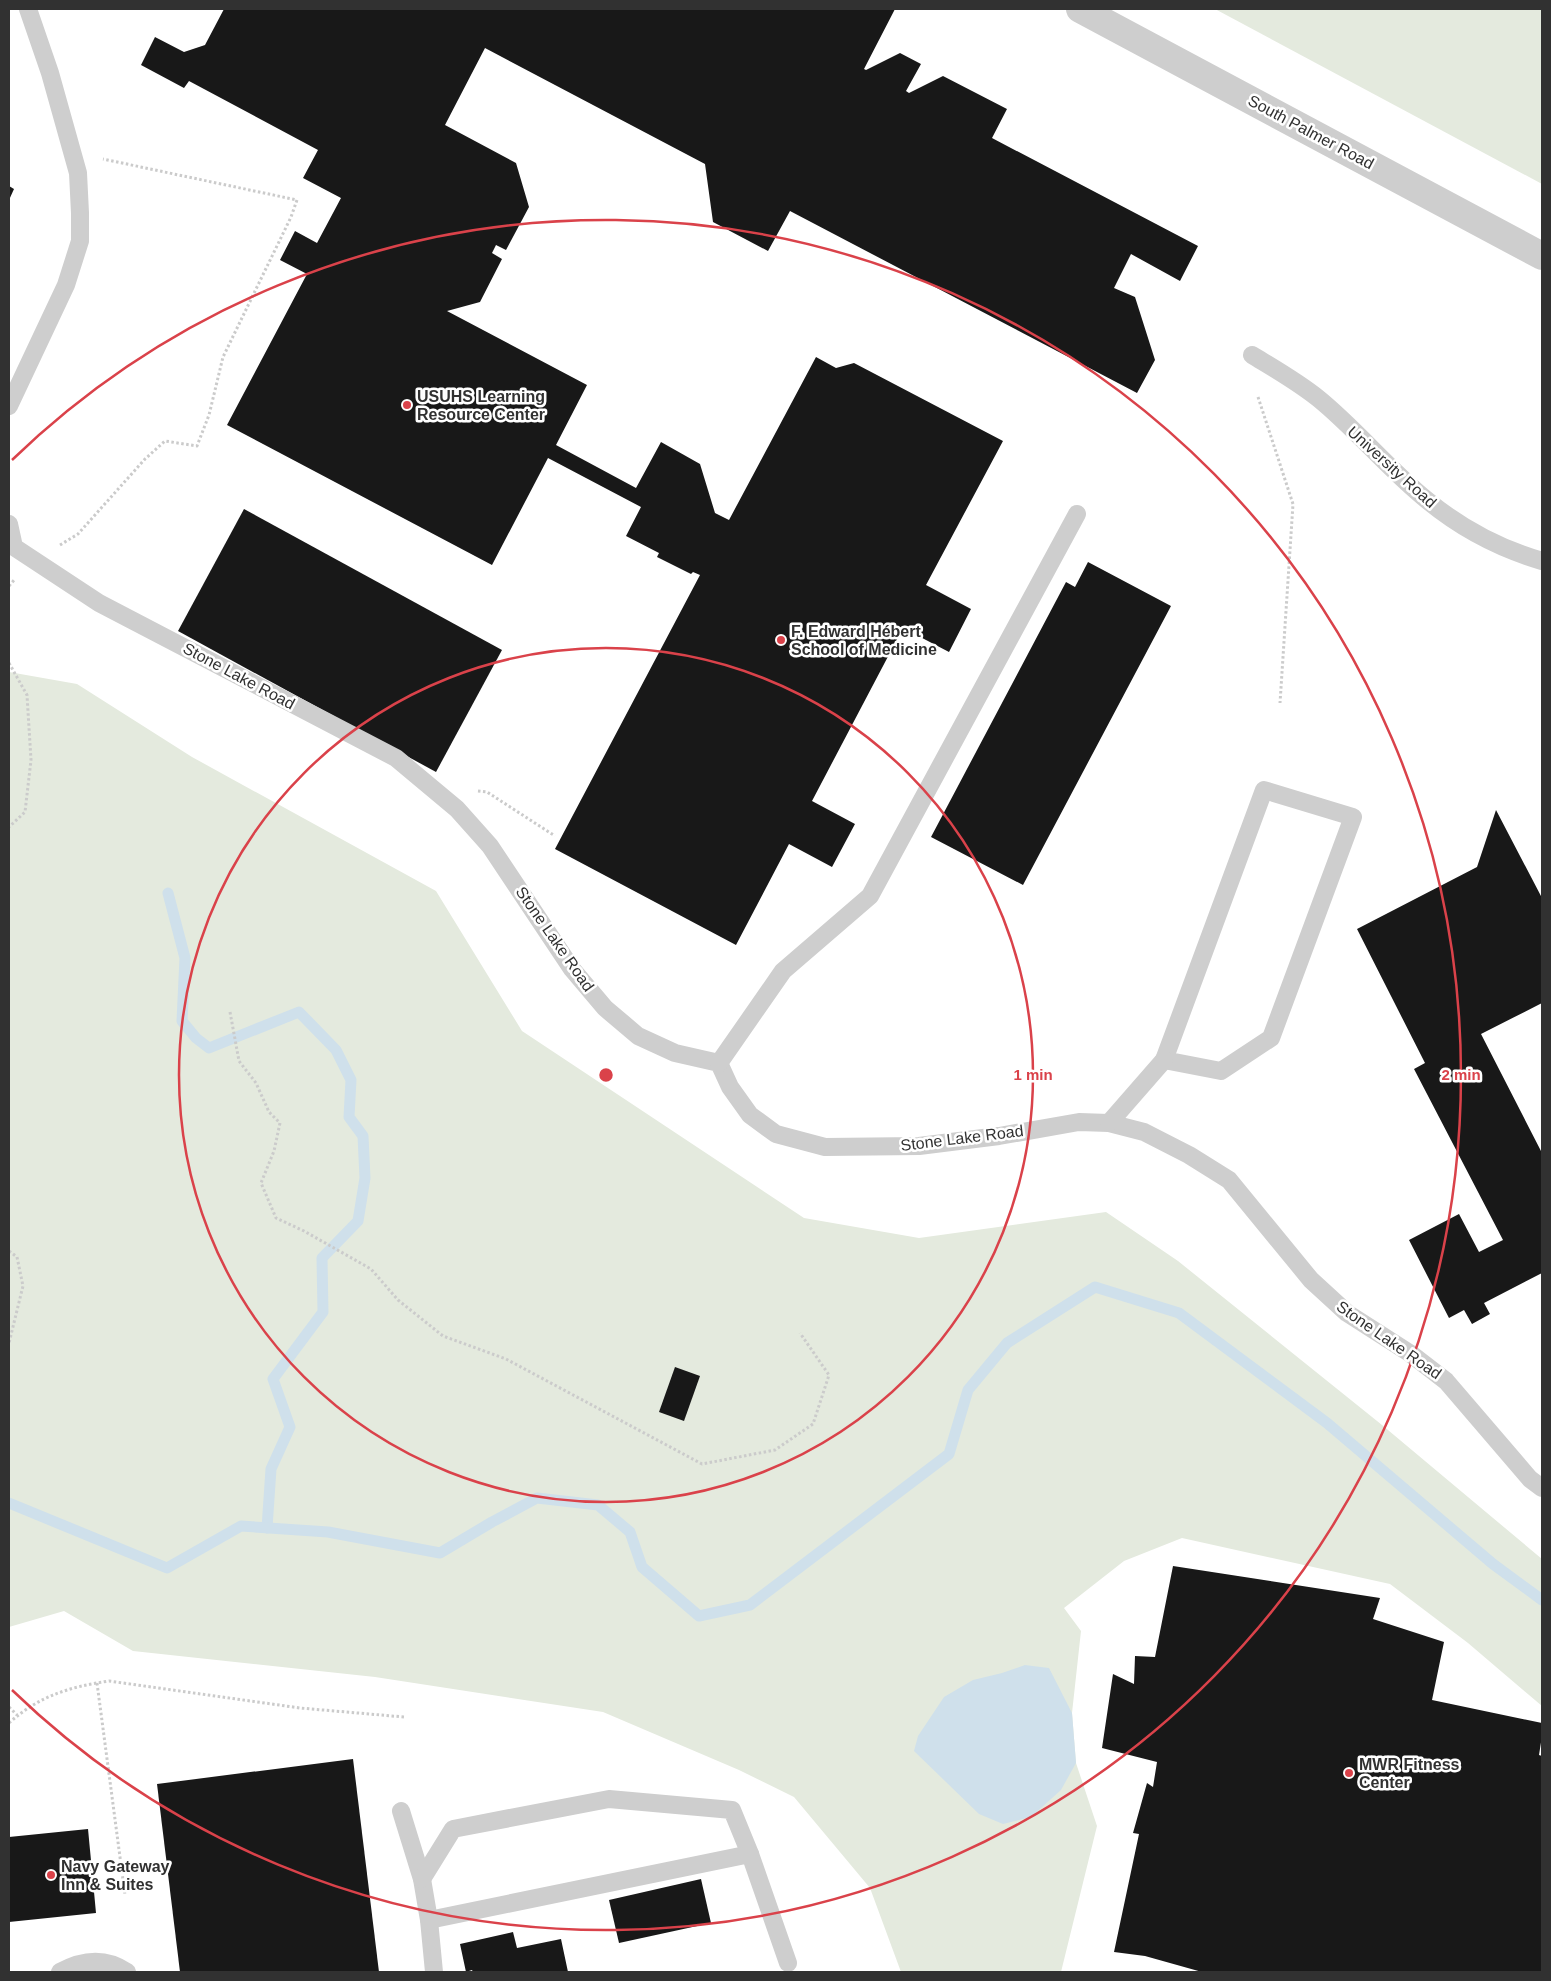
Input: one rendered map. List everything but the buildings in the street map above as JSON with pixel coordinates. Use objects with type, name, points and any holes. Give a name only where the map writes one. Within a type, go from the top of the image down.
[{"type":"street","name":"South Palmer Road","points":[[1080,9],[1542,256]]},
{"type":"lane","points":[[9,406],[66,286],[80,241],[78,173],[50,73],[28,9]]},
{"type":"lane","name":"University Road","points":[[1252,355],[1288,377],[1319,400],[1427,501],[1457,523],[1483,537],[1542,561]]},
{"type":"lane","points":[[719,1063],[783,971],[870,896],[1077,514]]},
{"type":"lane","name":"Stone Lake Road","points":[[9,524],[14,546],[99,604],[396,758],[456,808],[490,846],[572,969],[605,1008],[638,1036],[675,1054],[719,1063],[730,1087],[750,1115],[776,1134],[825,1147],[919,1146],[1079,1122],[1109,1123],[1144,1132],[1229,1180],[1311,1280],[1347,1313],[1411,1354],[1446,1381],[1530,1479],[1542,1488]]},
{"type":"lane","points":[[1109,1123],[1164,1060],[1264,790],[1353,817],[1272,1038],[1221,1071],[1164,1060]]},
{"type":"lane","points":[[422,1879],[453,1829],[609,1799],[732,1810],[750,1854],[788,1963]]},
{"type":"lane","points":[[400,1811],[422,1879],[429,1920],[434,1972]]},
{"type":"lane","points":[[429,1920],[750,1854]]},
{"type":"lane","points":[[60,1972],[92,1960],[115,1964],[126,1972]]},
{"type":"path","points":[[9,586],[36,562],[78,534],[145,459],[165,441],[196,446],[209,415],[223,357],[291,217],[297,200],[72,153]]},
{"type":"path","points":[[1258,397],[1293,504],[1280,702]]},
{"type":"path","points":[[9,663],[26,695],[31,760],[25,812],[9,827]]},
{"type":"path","points":[[446,799],[469,790],[487,792],[555,836]]},
{"type":"path","points":[[230,1012],[239,1061],[256,1083],[269,1112],[280,1123],[274,1151],[261,1183],[276,1218],[304,1231],[371,1269],[398,1300],[443,1336],[506,1359],[702,1464],[775,1450],[813,1424],[828,1375],[800,1333]]},
{"type":"path","points":[[9,1251],[17,1257],[24,1286],[9,1343]]},
{"type":"path","points":[[9,1722],[49,1695],[78,1686],[109,1681],[300,1708],[404,1717]]},
{"type":"path","points":[[97,1683],[125,1895]]},
{"type":"path","points":[[9,1707],[17,1715]]},
{"type":"shaded area","points":[[1215,9],[1542,9],[1542,184]]},
{"type":"shaded area","points":[[9,672],[77,684],[192,757],[436,891],[522,1031],[804,1218],[919,1238],[1106,1212],[1178,1261],[1382,1425],[1542,1559],[1542,1706],[1468,1643],[1390,1584],[1182,1538],[1124,1561],[1064,1608],[1081,1631],[1072,1713],[1076,1763],[1097,1826],[1061,1972],[901,1972],[870,1888],[794,1797],[739,1770],[603,1712],[375,1677],[133,1651],[64,1611],[9,1627]]},
{"type":"water","points":[[1025,1665],[1049,1668],[1072,1713],[1076,1763],[1061,1790],[1031,1817],[1003,1824],[979,1814],[914,1751],[918,1736],[944,1697],[973,1680]]},
{"type":"waterway","points":[[168,893],[185,958],[182,1021],[196,1038],[209,1048],[299,1012],[336,1050],[351,1080],[349,1117],[363,1136],[365,1178],[358,1221],[322,1258],[323,1312],[273,1379],[290,1427],[271,1469],[267,1528]]},
{"type":"waterway","points":[[9,1503],[167,1568],[241,1526],[328,1532],[440,1553],[537,1498],[598,1505],[630,1532],[642,1567],[699,1616],[750,1605],[949,1454],[968,1390],[1007,1343],[1095,1287],[1179,1313],[1327,1423],[1493,1564],[1542,1600]]},
{"type":"place","name":"USUHS Learning Resource Center","points":[[407,405]]},
{"type":"place","name":"F. Edward Hébert School of Medicine","points":[[781,640]]},
{"type":"place","name":"MWR Fitness Center","points":[[1349,1773]]},
{"type":"place","name":"Navy Gateway Inn & Suites","points":[[51,1875]]}]
